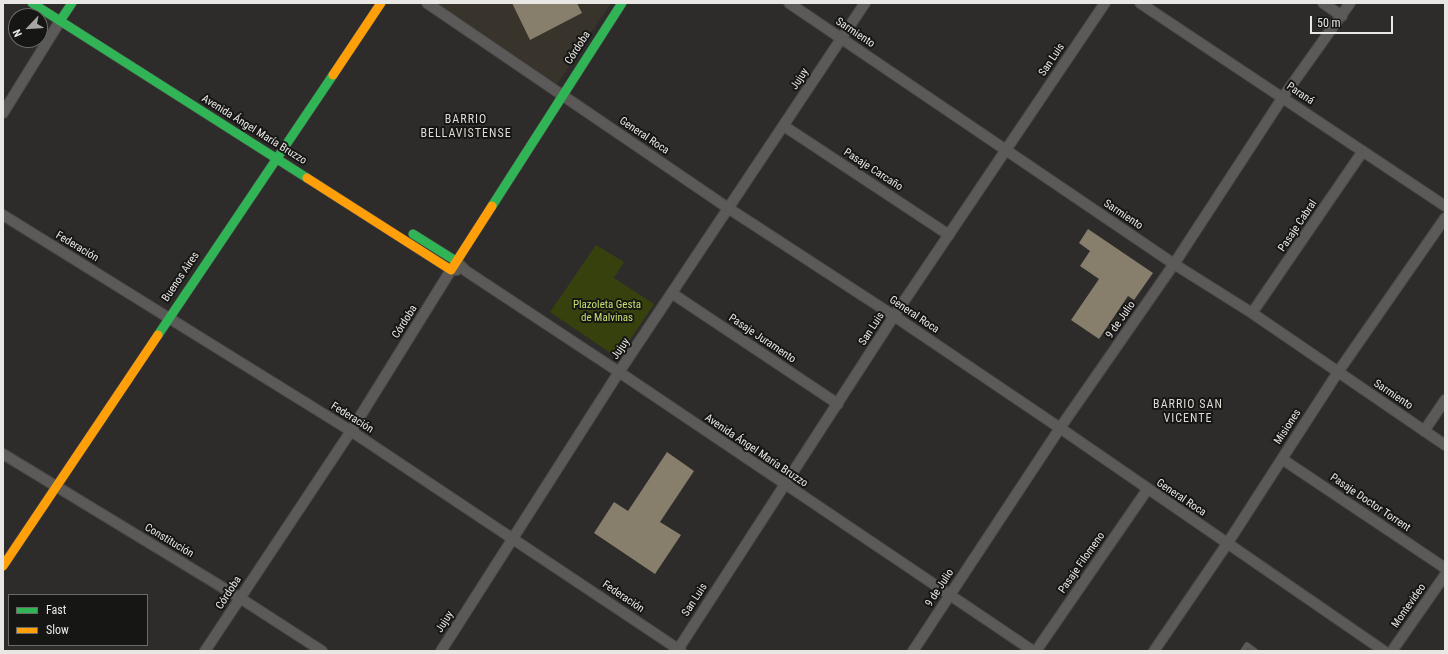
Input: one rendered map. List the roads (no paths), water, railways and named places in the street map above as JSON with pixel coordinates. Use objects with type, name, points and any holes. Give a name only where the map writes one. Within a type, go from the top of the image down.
[{"type":"street","name":"Avenida Ángel María Bruzzo","points":[[32,3],[62,17],[454,265],[466,271],[619,372],[1033,651]]},
{"type":"street","name":"Avenida Ángel María Bruzzo","points":[[49,3],[62,17]]},
{"type":"street","points":[[3,113],[72,3]]},
{"type":"street","name":"Buenos Aires","points":[[3,566],[381,3]]},
{"type":"street","name":"General Roca","points":[[427,3],[728,208],[894,316],[1060,428],[1147,490],[1384,651]]},
{"type":"street","name":"Córdoba","points":[[206,651],[351,431],[562,94],[622,3]]},
{"type":"street","name":"Sarmiento","points":[[789,3],[1174,264],[1252,313],[1445,445]]},
{"type":"street","name":"Jujuy","points":[[441,651],[619,372],[673,294],[728,208],[865,3]]},
{"type":"street","name":"San Luis","points":[[679,650],[784,484],[838,404],[894,316],[1105,3]]},
{"type":"street","name":"Paraná","points":[[1140,3],[1445,206]]},
{"type":"street","points":[[1323,3],[1342,16]]},
{"type":"street","name":"9 de Julio","points":[[913,651],[1060,428],[1174,264],[1283,97],[1350,3]]},
{"type":"street","name":"Pasaje Carcaño","points":[[784,126],[949,235]]},
{"type":"street","name":"Pasaje Cabral","points":[[1252,313],[1363,151]]},
{"type":"street","name":"Avenida Ángel María Bruzzo","points":[[279,154],[316,172]]},
{"type":"street","name":"Federación","points":[[3,216],[169,317],[351,431],[513,537],[679,650]]},
{"type":"street","name":"Misiones","points":[[1154,651],[1227,544],[1338,372],[1445,218]]},
{"type":"street","name":"Avenida Ángel María Bruzzo","points":[[403,227],[454,265]]},
{"type":"street","name":"Pasaje Juramento","points":[[673,294],[838,404]]},
{"type":"street","points":[[1424,431],[1445,400]]},
{"type":"street","name":"Constitución","points":[[3,454],[240,598],[322,651]]},
{"type":"street","name":"Pasaje Doctor Torrent","points":[[1282,459],[1445,568]]},
{"type":"street","name":"Pasaje Filomeno","points":[[1036,651],[1147,490]]},
{"type":"street","name":"Montevideo","points":[[1392,651],[1445,575]]},
{"type":"lane","points":[[1243,651],[1247,645],[1255,651]]},
{"type":"district","name":"BARRIO BELLAVISTENSE","points":[[466,127]]},
{"type":"district","name":"BARRIO SAN VICENTE","points":[[1188,412]]},
{"type":"park label","name":"Plazoleta Gesta de Malvinas","points":[[607,311]]}]
